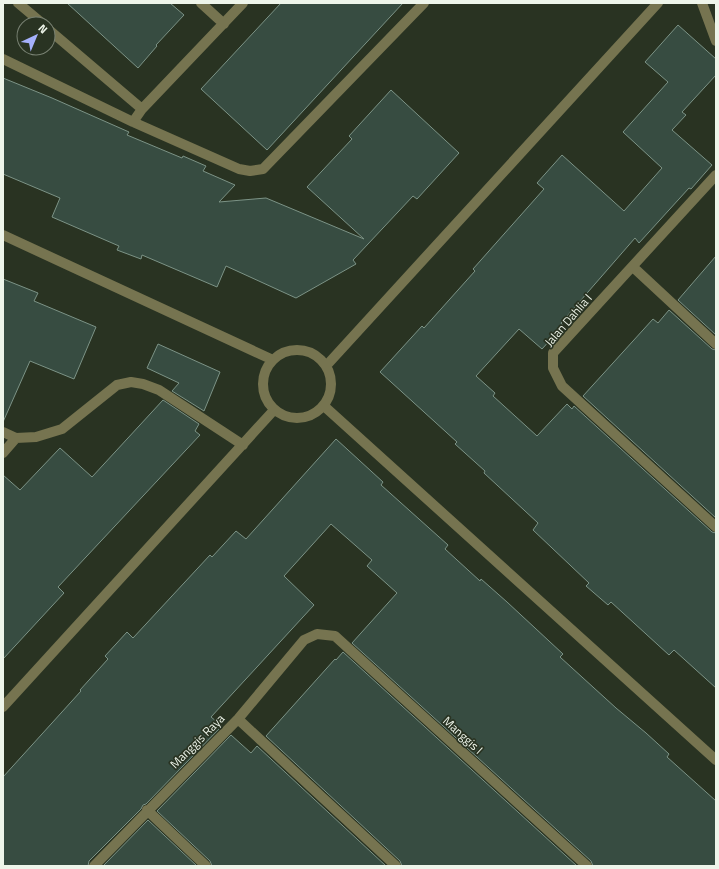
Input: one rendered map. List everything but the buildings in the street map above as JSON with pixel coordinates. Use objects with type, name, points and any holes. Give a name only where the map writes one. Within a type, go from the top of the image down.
[{"type":"street","points":[[18,3],[33,16]]},
{"type":"street","points":[[201,3],[224,24]]},
{"type":"street","points":[[133,122],[142,109],[243,3]]},
{"type":"street","points":[[3,59],[133,122],[239,169],[250,171],[263,169],[424,3]]},
{"type":"street","points":[[326,366],[658,3]]},
{"type":"street","points":[[702,3],[716,41]]},
{"type":"street","points":[[56,36],[142,109]]},
{"type":"street","name":"Jalan Dahlia I","points":[[716,176],[553,353],[553,368],[562,386],[716,527]]},
{"type":"street","points":[[3,235],[273,360]]},
{"type":"street","points":[[632,267],[716,344]]},
{"type":"street","points":[[289,350],[301,350],[318,356],[326,366],[332,379],[331,393],[324,406],[309,416],[297,418],[291,418],[274,410],[267,401],[263,380],[266,369],[273,360],[289,350]]},
{"type":"street","points":[[3,432],[16,438],[36,437],[62,429],[111,389],[117,385],[130,382],[144,384],[159,390],[243,445]]},
{"type":"street","points":[[324,406],[716,760]]},
{"type":"street","points":[[3,708],[274,410]]},
{"type":"street","points":[[3,453],[16,438]]},
{"type":"street","name":"Manggis Raya","points":[[94,866],[147,810],[238,719],[304,640],[317,634]]},
{"type":"street","name":"Manggis I","points":[[317,634],[335,636],[587,866]]},
{"type":"street","points":[[238,719],[396,866]]},
{"type":"street","points":[[147,810],[206,866]]}]
